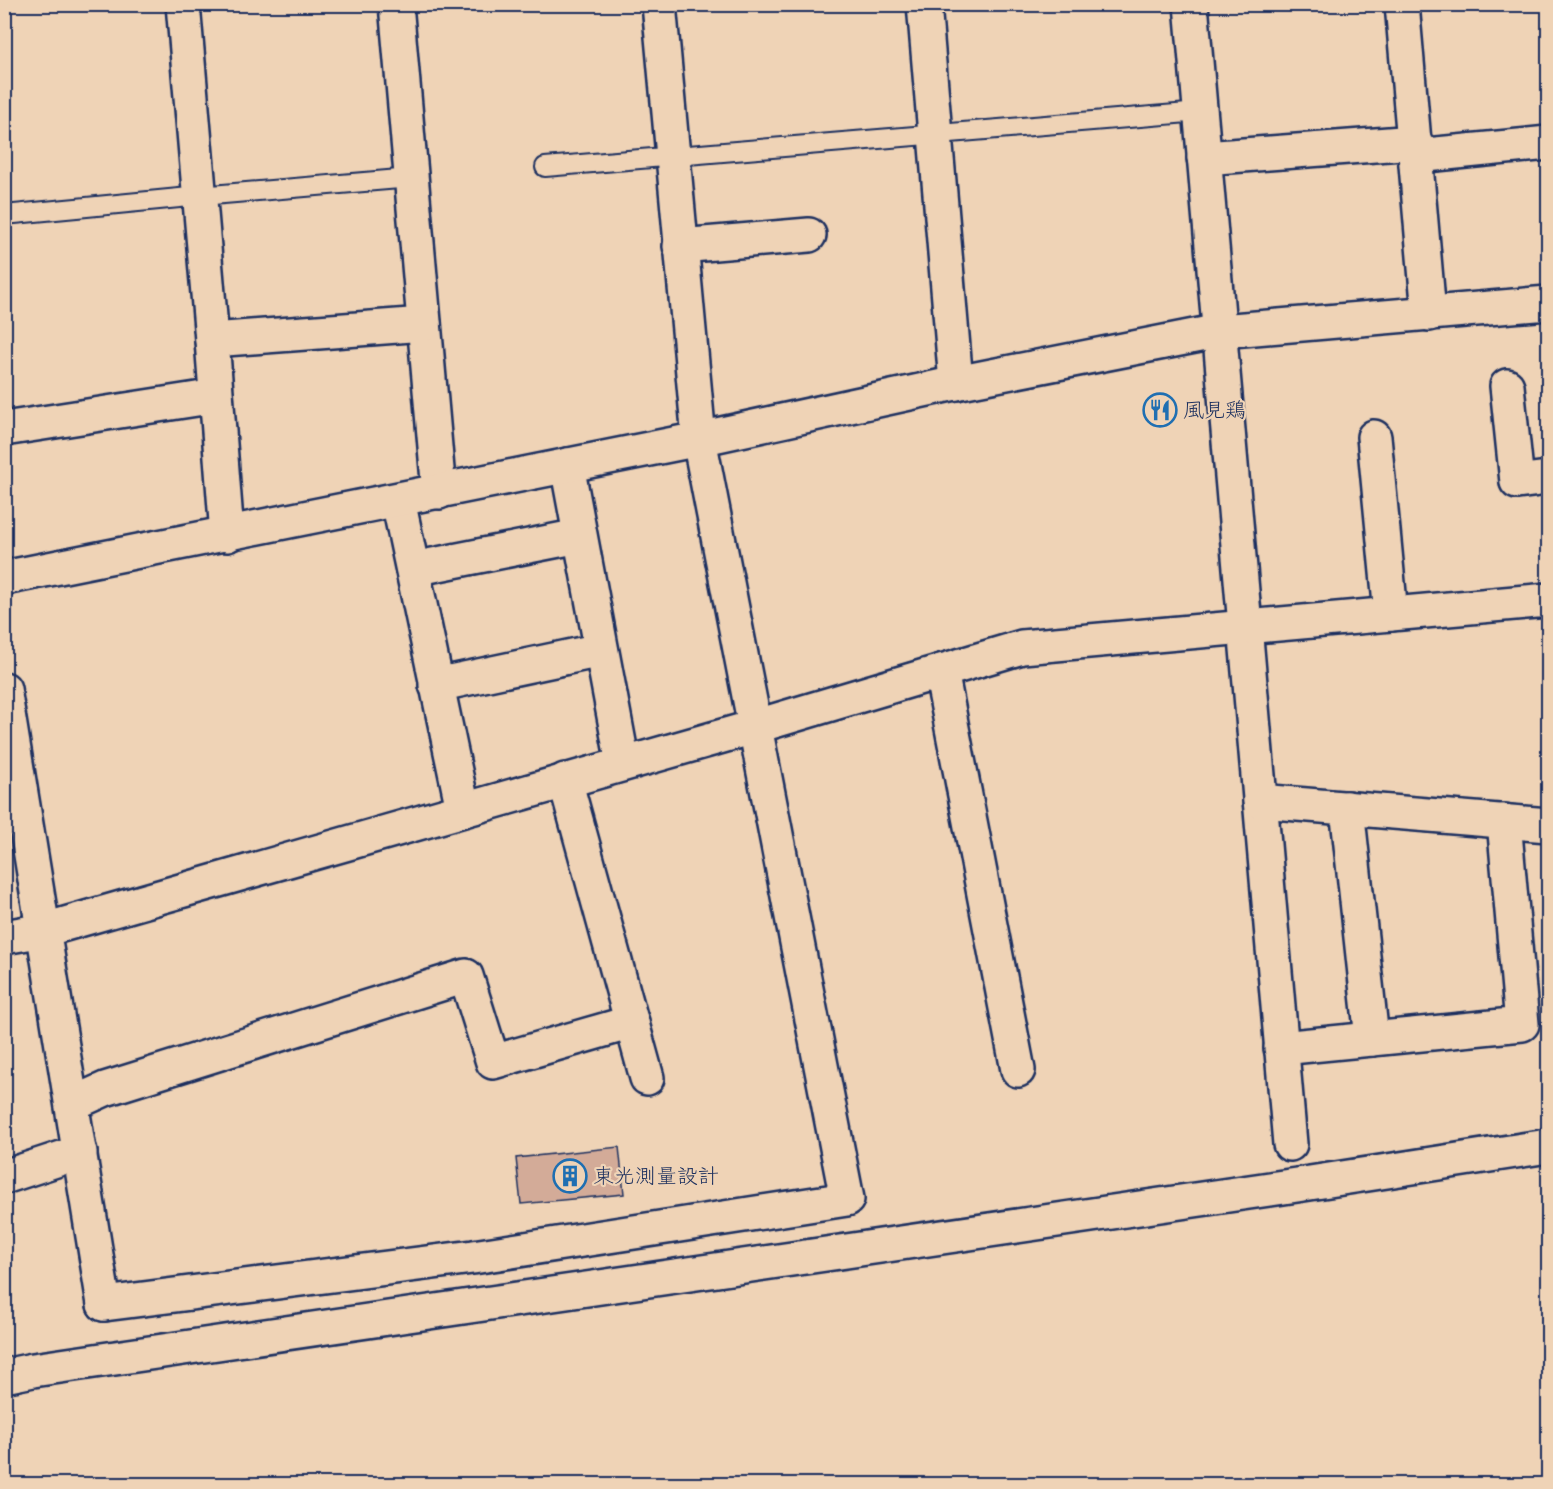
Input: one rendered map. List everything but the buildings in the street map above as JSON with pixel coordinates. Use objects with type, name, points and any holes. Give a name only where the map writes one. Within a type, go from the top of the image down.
[{"type":"street","points":[[183,4],[227,535]]},
{"type":"street","points":[[396,4],[439,492]]},
{"type":"street","points":[[4,689],[104,1304],[473,1257],[847,1199],[699,439],[659,4]]},
{"type":"street","points":[[924,4],[956,383]]},
{"type":"street","points":[[1191,4],[1290,1144]]},
{"type":"street","points":[[1402,4],[1429,314]]},
{"type":"street","points":[[1204,158],[1548,143]]},
{"type":"street","points":[[680,246],[809,235]]},
{"type":"street","points":[[4,578],[439,492],[956,383],[1220,331],[1548,303]]},
{"type":"street","points":[[212,340],[423,324]]},
{"type":"street","points":[[1507,386],[1517,482],[1548,478]]},
{"type":"street","points":[[4,429],[216,396]]},
{"type":"street","points":[[1374,437],[1391,614]]},
{"type":"street","points":[[567,465],[622,764]]},
{"type":"street","points":[[398,500],[463,809]]},
{"type":"street","points":[[413,569],[579,536]]},
{"type":"street","points":[[4,937],[44,930],[754,727],[1022,647],[1548,600]]},
{"type":"street","points":[[436,685],[601,650]]},
{"type":"street","points":[[941,671],[1018,1070]]},
{"type":"street","points":[[565,780],[646,1078]]},
{"type":"street","points":[[1260,801],[1548,825]]},
{"type":"street","points":[[1347,808],[1372,1039]]},
{"type":"street","points":[[1281,1048],[1522,1024],[1504,821]]},
{"type":"street","points":[[72,1104],[105,1089],[466,976],[493,1062],[632,1022]]},
{"type":"street","points":[[4,1376],[1548,1146]]},
{"type":"street","points":[[4,1177],[80,1152]]},
{"type":"lane","points":[[545,167],[1200,112]]},
{"type":"lane","points":[[4,215],[411,178]]},
{"type":"place","name":"風見鶏","points":[[1160,410]]},
{"type":"place","name":"東光測量設計","points":[[570,1176]]}]
